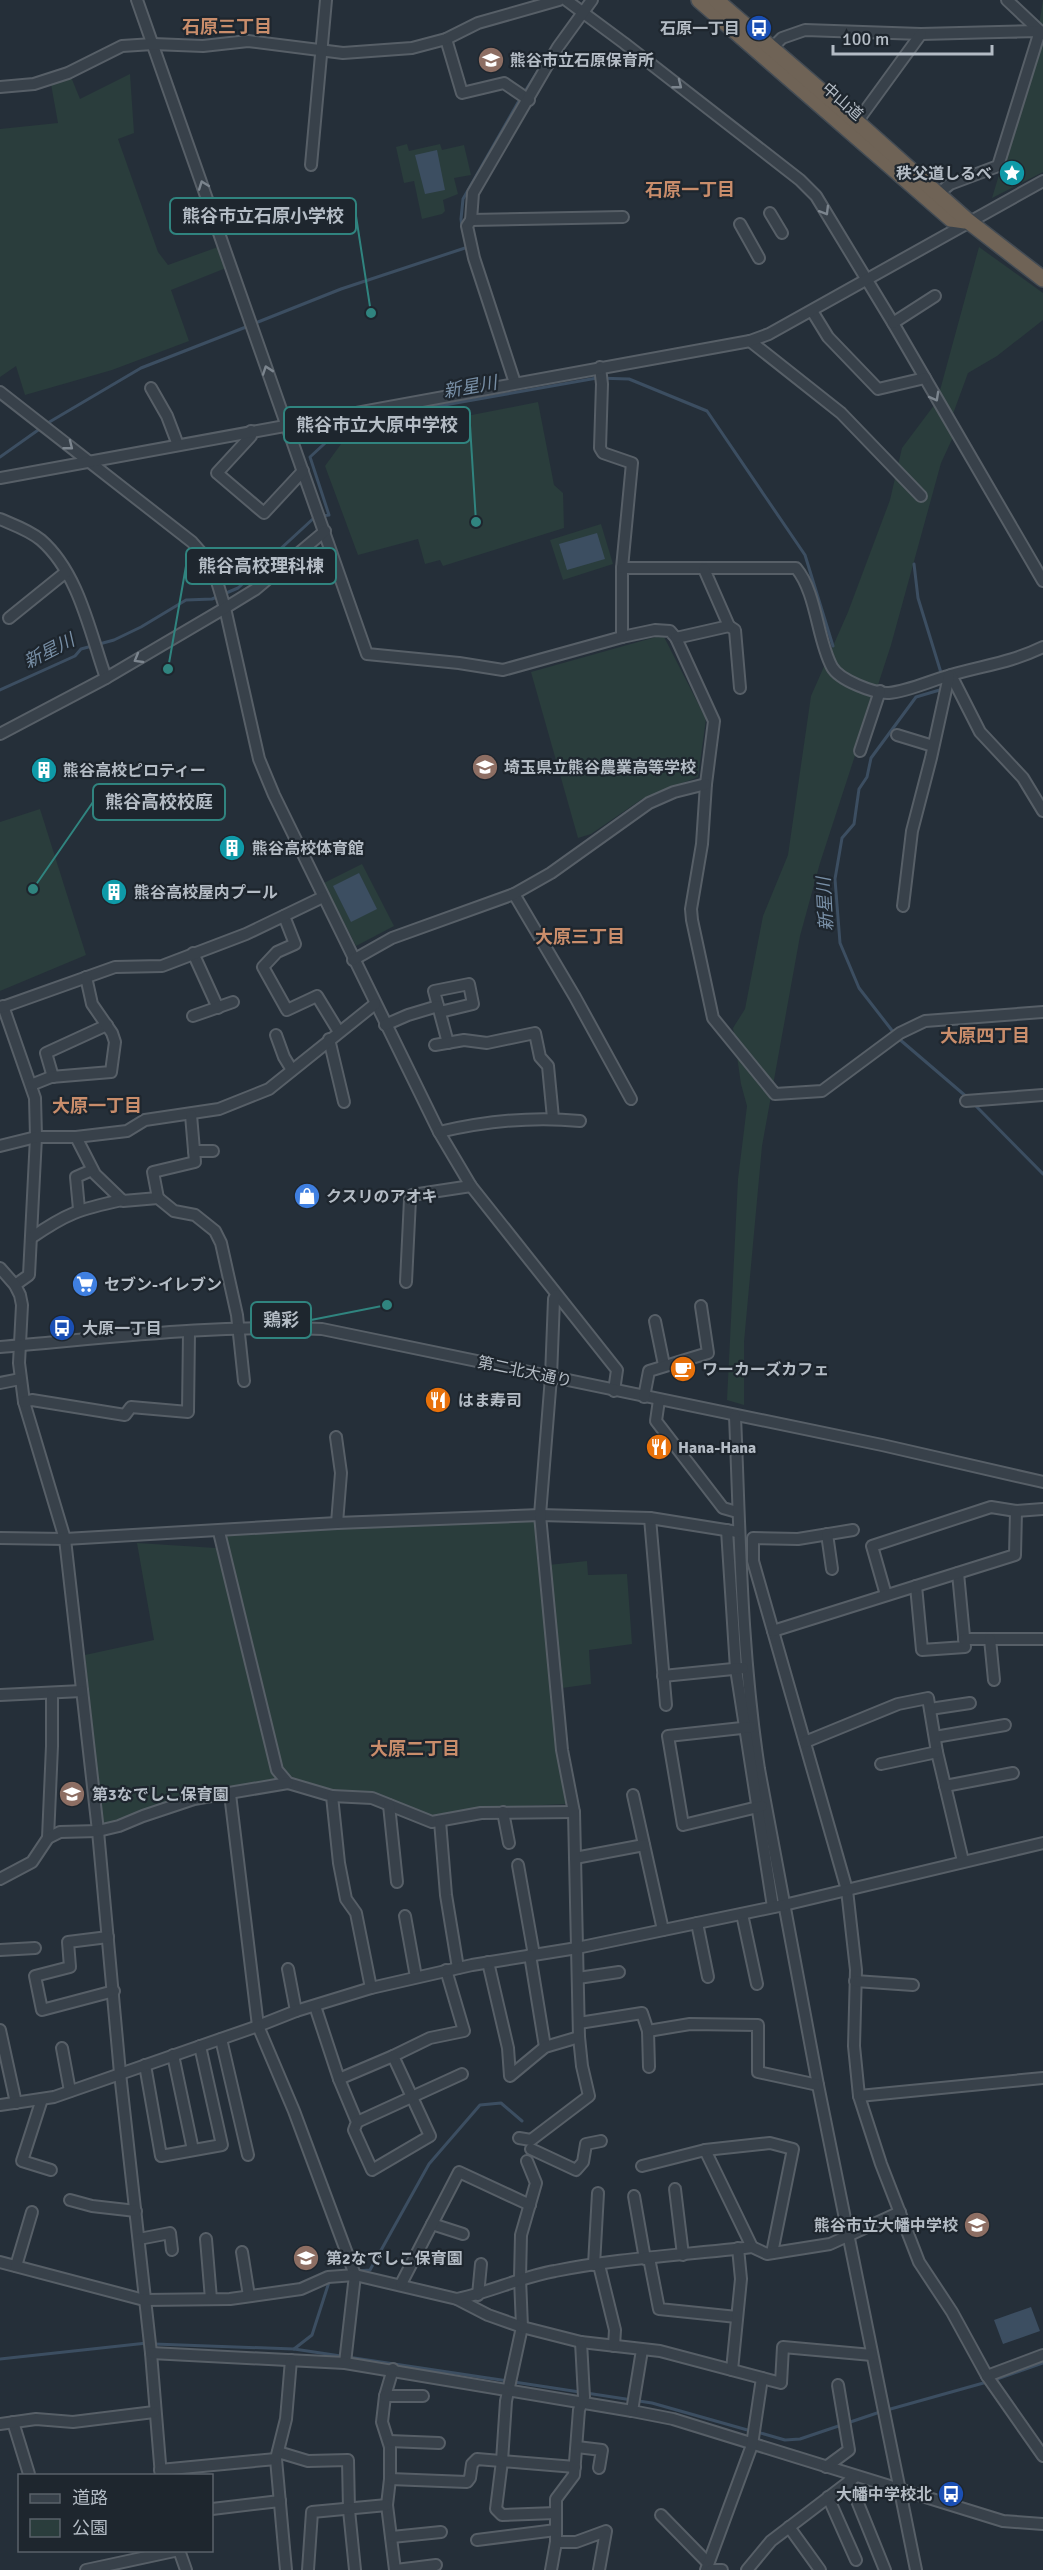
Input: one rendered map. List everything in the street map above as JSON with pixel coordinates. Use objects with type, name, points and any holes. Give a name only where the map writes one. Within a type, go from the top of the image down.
[{"type":"highway","name":"中山道","points":[[699,0],[938,194],[968,221],[1043,279]]},
{"type":"highway","name":"中山道","points":[[716,0],[772,48],[951,219],[968,221]]},
{"type":"street","points":[[138,0],[367,654],[459,663],[503,670],[656,630],[670,631],[676,638],[714,721],[706,784],[702,844],[691,909],[713,1018],[717,1026],[775,1094],[822,1091],[897,1035],[925,1021],[1043,1012]]},
{"type":"street","points":[[311,165],[326,0]]},
{"type":"street","points":[[0,87],[34,84],[68,73],[122,46],[153,44],[203,46],[248,41],[321,52],[360,53],[402,49],[446,39],[478,23],[559,0]]},
{"type":"street","points":[[515,383],[474,258],[467,226],[471,220],[473,193],[529,100],[558,47],[576,7],[592,0]]},
{"type":"street","points":[[1007,0],[1041,33]]},
{"type":"street","points":[[576,7],[800,180],[816,196],[894,322],[1043,581]]},
{"type":"street","points":[[772,48],[782,38],[805,30],[921,34],[1041,33]]},
{"type":"street","points":[[938,194],[950,184],[998,166],[1041,33]]},
{"type":"street","points":[[854,126],[921,34]]},
{"type":"street","points":[[446,39],[462,93],[504,83],[529,100]]},
{"type":"street","points":[[0,478],[750,341],[769,334],[1043,181]]},
{"type":"street","points":[[770,213],[783,233]]},
{"type":"street","points":[[471,220],[623,217]]},
{"type":"street","points":[[740,224],[759,258]]},
{"type":"street","points":[[894,322],[935,296]]},
{"type":"street","points":[[812,310],[828,337],[878,389],[925,378]]},
{"type":"street","points":[[750,341],[841,413],[921,496]]},
{"type":"street","points":[[600,369],[602,384],[600,448],[603,453],[632,463],[622,568],[622,638]]},
{"type":"street","points":[[151,388],[167,416],[178,446]]},
{"type":"street","points":[[0,392],[192,542],[206,558],[224,605],[259,759],[353,960],[439,1132],[471,1186],[617,1370],[614,1390]]},
{"type":"street","points":[[251,431],[251,436],[217,473],[264,513],[303,471]]},
{"type":"street","points":[[0,519],[22,528],[41,540],[58,559],[66,572],[106,678]]},
{"type":"street","points":[[0,734],[106,678],[224,605],[255,589],[324,527]]},
{"type":"street","points":[[622,568],[796,568],[801,574],[812,603],[832,667],[841,677],[888,693],[950,675],[1016,660],[1043,647]]},
{"type":"street","points":[[704,569],[729,626],[735,630],[740,688]]},
{"type":"street","points":[[9,618],[66,572]]},
{"type":"street","points":[[676,638],[729,626]]},
{"type":"street","points":[[903,906],[912,831],[950,675]]},
{"type":"street","points":[[950,675],[980,732],[1022,776],[1043,811]]},
{"type":"street","points":[[860,752],[880,691]]},
{"type":"street","points":[[897,735],[933,746]]},
{"type":"street","points":[[353,960],[392,938],[514,894],[551,873],[649,803],[674,792],[706,784]]},
{"type":"street","points":[[514,894],[575,997],[631,1099]]},
{"type":"street","points":[[15,1285],[29,1275],[36,1137],[35,1098],[2,1007],[115,967],[162,966],[246,934],[323,897]]},
{"type":"street","points":[[284,916],[295,944],[277,952],[263,967],[287,1010],[317,996],[339,1032]]},
{"type":"street","points":[[193,953],[218,1008]]},
{"type":"street","points":[[31,1085],[53,1077],[111,1072],[115,1042],[92,1004],[86,977]]},
{"type":"street","points":[[193,1016],[233,1002]]},
{"type":"street","points":[[0,1146],[36,1137],[76,1137],[127,1131],[145,1119],[191,1115],[219,1109],[269,1089],[375,1004]]},
{"type":"street","points":[[385,1024],[408,1015],[439,1009],[448,1043]]},
{"type":"street","points":[[53,1077],[46,1053],[106,1025]]},
{"type":"street","points":[[435,1045],[464,1040],[487,1043],[535,1033],[540,1057],[548,1066],[553,1118]]},
{"type":"street","points":[[276,1035],[292,1070]]},
{"type":"street","points":[[329,1040],[344,1102]]},
{"type":"street","points":[[970,1101],[1043,1095]]},
{"type":"street","points":[[158,1198],[153,1172],[195,1162],[191,1115]]},
{"type":"street","points":[[439,1132],[479,1123],[553,1118],[580,1121]]},
{"type":"street","points":[[76,1137],[92,1170],[122,1200]]},
{"type":"street","points":[[194,1151],[213,1151]]},
{"type":"street","points":[[79,1209],[76,1177],[92,1170]]},
{"type":"street","points":[[406,1282],[412,1195],[471,1186]]},
{"type":"street","points":[[31,1238],[60,1217],[79,1209],[122,1200],[158,1198],[174,1210],[195,1215],[215,1231],[221,1243],[239,1329],[244,1382]]},
{"type":"street","points":[[2,1272],[15,1285],[22,1305],[19,1345],[20,1379],[24,1402],[65,1539],[98,1831],[120,2073],[151,2352],[160,2473],[277,2456],[308,2461],[348,2460],[349,2510],[355,2570]]},
{"type":"street","points":[[519,2138],[531,2140],[589,2096],[582,2066],[579,2037],[574,1812],[562,1750],[540,1515],[556,1295]]},
{"type":"street","points":[[644,1397],[649,1371],[708,1353],[701,1306]]},
{"type":"street","points":[[655,1321],[664,1365]]},
{"type":"street","name":"第二北大通り","points":[[0,1347],[239,1329],[285,1327],[322,1329],[882,1445],[1043,1482]]},
{"type":"street","points":[[24,1402],[32,1400],[125,1415],[131,1407],[188,1412],[189,1332]]},
{"type":"street","points":[[0,1383],[20,1379]]},
{"type":"street","points":[[659,1400],[656,1421],[723,1508],[737,1512]]},
{"type":"street","points":[[735,1416],[737,1512],[733,1531],[741,1669],[773,1907]]},
{"type":"street","points":[[336,1437],[341,1473],[337,1523]]},
{"type":"street","points":[[886,1595],[872,1546],[991,1507],[1016,1511],[1043,1509]]},
{"type":"street","points":[[773,1631],[1015,1555],[1016,1511]]},
{"type":"street","points":[[0,1538],[65,1539],[219,1532],[337,1523],[540,1515],[650,1518],[733,1531]]},
{"type":"street","points":[[650,1518],[666,1705]]},
{"type":"street","points":[[853,1530],[798,1539],[753,1539],[753,1561],[847,1890],[855,1981],[854,2046],[859,2097],[881,2164],[919,2262],[952,2312],[995,2387],[1043,2456]]},
{"type":"street","points":[[733,1531],[739,1561],[741,1669]]},
{"type":"street","points":[[219,1532],[277,1770],[288,1783]]},
{"type":"street","points":[[827,1534],[832,1569]]},
{"type":"street","points":[[739,1561],[753,1561]]},
{"type":"street","points":[[916,1586],[922,1650],[965,1647],[958,1573]]},
{"type":"street","points":[[964,1639],[1043,1639]]},
{"type":"street","points":[[990,1639],[994,1680]]},
{"type":"street","points":[[663,1676],[741,1669]]},
{"type":"street","points":[[0,1695],[82,1691]]},
{"type":"street","points":[[48,1838],[52,1694]]},
{"type":"street","points":[[805,1742],[898,1704],[928,1698],[937,1752],[963,1862]]},
{"type":"street","points":[[930,1709],[970,1703]]},
{"type":"street","points":[[935,1737],[1005,1725]]},
{"type":"street","points":[[748,1727],[668,1736],[683,1825],[760,1807]]},
{"type":"street","points":[[881,1764],[937,1752]]},
{"type":"street","points":[[945,1786],[1012,1773]]},
{"type":"street","points":[[0,1879],[32,1862],[48,1838],[60,1832],[98,1831],[119,1826],[194,1799],[288,1783],[332,1796],[372,1798],[432,1822],[481,1813],[574,1812]]},
{"type":"street","points":[[230,1794],[258,2026],[294,2111],[356,2275],[345,2363]]},
{"type":"street","points":[[633,1794],[663,1930]]},
{"type":"street","points":[[332,1796],[339,1863],[346,1899],[356,1913],[371,1988]]},
{"type":"street","points":[[389,1805],[397,1882]]},
{"type":"street","points":[[760,1807],[784,1905],[916,2570]]},
{"type":"street","points":[[503,1812],[509,1843]]},
{"type":"street","points":[[440,1821],[446,1895],[458,1968]]},
{"type":"street","points":[[0,2105],[42,2099],[70,2091],[296,2011],[371,1988],[446,1970],[577,1948],[784,1905],[1043,1844]]},
{"type":"street","points":[[575,1858],[644,1845]]},
{"type":"street","points":[[518,1865],[545,2047]]},
{"type":"street","points":[[742,1914],[757,1984]]},
{"type":"street","points":[[405,1916],[416,1977]]},
{"type":"street","points":[[697,1923],[708,1977]]},
{"type":"street","points":[[108,1936],[68,1942],[70,1967],[34,1976],[42,2010],[114,1991]]},
{"type":"street","points":[[0,1950],[35,1948]]},
{"type":"street","points":[[488,1962],[508,2048],[510,2076],[545,2047],[579,2037]]},
{"type":"street","points":[[288,1969],[296,2011]]},
{"type":"street","points":[[339,2079],[430,2038],[464,2031],[446,1970]]},
{"type":"street","points":[[578,1978],[619,1972]]},
{"type":"street","points":[[855,1981],[914,1985]]},
{"type":"street","points":[[315,2006],[339,2079],[357,2122],[354,2130],[372,2170],[430,2136],[393,2056]]},
{"type":"street","points":[[579,2023],[642,2013],[648,2031],[649,2067]]},
{"type":"street","points":[[648,2031],[690,2024],[758,2025],[758,2072],[818,2085]]},
{"type":"street","points":[[0,2030],[16,2103]]},
{"type":"street","points":[[221,2039],[248,2154]]},
{"type":"street","points":[[145,2065],[161,2156],[222,2145],[200,2046]]},
{"type":"street","points":[[62,2048],[70,2091]]},
{"type":"street","points":[[173,2055],[193,2150]]},
{"type":"street","points":[[357,2122],[462,2074]]},
{"type":"street","points":[[859,2097],[1043,2078]]},
{"type":"street","points":[[42,2099],[22,2161],[51,2170]]},
{"type":"street","points":[[531,2148],[576,2170],[583,2162],[586,2144],[601,2141]]},
{"type":"street","points":[[642,2166],[705,2150],[770,2143],[793,2149],[772,2253]]},
{"type":"street","points":[[705,2150],[752,2247]]},
{"type":"street","points":[[527,2161],[536,2183],[521,2235],[522,2327],[509,2389],[496,2509],[502,2515],[556,2513]]},
{"type":"street","points":[[400,2284],[459,2172],[530,2205]]},
{"type":"street","points":[[675,2189],[683,2255]]},
{"type":"street","points":[[598,2193],[597,2265],[615,2330],[614,2346]]},
{"type":"street","points":[[634,2196],[659,2309],[737,2318]]},
{"type":"street","points":[[70,2200],[92,2206],[136,2211]]},
{"type":"street","points":[[16,2266],[32,2212]]},
{"type":"street","points":[[457,2299],[478,2295],[520,2278],[597,2265],[752,2247],[767,2254],[830,2244],[900,2212]]},
{"type":"street","points":[[432,2224],[463,2235]]},
{"type":"street","points":[[139,2239],[170,2234],[172,2250]]},
{"type":"street","points":[[206,2239],[211,2299]]},
{"type":"street","points":[[732,2370],[741,2279],[738,2248]]},
{"type":"street","points":[[242,2252],[249,2296]]},
{"type":"street","points":[[0,2262],[144,2300],[249,2296],[301,2289],[328,2277],[356,2275],[457,2299],[488,2315],[522,2327],[581,2342],[660,2351],[782,2384],[783,2347],[872,2355]]},
{"type":"street","points":[[478,2295],[481,2264]]},
{"type":"street","points":[[551,2570],[556,2542],[556,2499],[574,2475],[578,2446],[579,2410],[583,2400],[584,2385],[581,2342]]},
{"type":"street","points":[[632,2409],[642,2350]]},
{"type":"street","points":[[151,2352],[345,2363],[632,2409],[752,2442],[826,2467],[852,2479],[898,2487],[1003,2521],[1043,2524]]},
{"type":"street","points":[[988,2376],[1043,2355]]},
{"type":"street","points":[[286,2570],[277,2456],[286,2420],[291,2360]]},
{"type":"street","points":[[393,2369],[385,2396],[382,2422],[389,2441],[390,2479],[387,2505],[396,2570],[436,2565]]},
{"type":"street","points":[[708,2568],[752,2442],[762,2378]]},
{"type":"street","points":[[826,2467],[849,2450],[838,2385]]},
{"type":"street","points":[[385,2396],[423,2396]]},
{"type":"street","points":[[0,2424],[36,2418],[73,2422],[154,2412]]},
{"type":"street","points":[[13,2422],[29,2474]]},
{"type":"street","points":[[389,2441],[439,2444]]},
{"type":"street","points":[[578,2446],[602,2450],[599,2468]]},
{"type":"street","points":[[390,2479],[467,2482],[470,2478],[472,2464],[477,2459],[575,2467]]},
{"type":"street","points":[[747,2570],[771,2541],[852,2479]]},
{"type":"street","points":[[852,2479],[885,2570]]},
{"type":"street","points":[[828,2497],[856,2560]]},
{"type":"street","points":[[213,2509],[280,2501]]},
{"type":"street","points":[[309,2570],[312,2512],[387,2505]]},
{"type":"street","points":[[661,2514],[708,2568],[722,2570]]},
{"type":"street","points":[[789,2527],[820,2570]]},
{"type":"street","points":[[477,2540],[556,2530]]},
{"type":"street","points":[[556,2542],[576,2542],[606,2531],[599,2570]]},
{"type":"street","points":[[392,2537],[441,2532]]},
{"type":"street","points":[[86,2570],[170,2552]]},
{"type":"street","points":[[180,2552],[186,2570]]},
{"type":"green space","points":[[1043,0],[1043,172],[992,198],[1033,62]]},
{"type":"green space","points":[[130,74],[134,133],[118,139],[158,252],[168,265],[218,247],[226,268],[171,290],[189,341],[112,370],[25,395],[16,366],[0,377],[0,129],[58,123],[51,84],[71,77],[80,99]]},
{"type":"green space","points":[[407,144],[409,151],[440,144],[442,150],[464,145],[471,175],[454,178],[458,194],[443,200],[445,211],[442,214],[422,219],[414,181],[404,183],[396,147]]},
{"type":"green space","points":[[979,247],[1043,293],[1043,320],[997,356],[968,373],[950,422],[939,394]]},
{"type":"green space","points":[[538,402],[554,485],[563,493],[564,528],[443,566],[440,560],[425,564],[418,539],[358,555],[325,466],[344,440]]},
{"type":"green space","points":[[935,404],[954,435],[941,463],[891,645],[820,863],[800,936],[762,1146],[744,1342],[744,1405],[727,1400],[738,1179],[747,1106],[741,1084],[733,1028],[745,1009],[763,916],[788,855],[811,696],[848,612],[890,500],[902,448]]},
{"type":"green space","points":[[601,524],[613,564],[563,580],[550,540]]},
{"type":"green space","points":[[663,635],[706,719],[698,777],[642,799],[591,834],[578,838],[531,672]]},
{"type":"green space","points":[[40,809],[86,955],[0,991],[0,822]]},
{"type":"green space","points":[[362,864],[394,926],[356,946],[324,883]]},
{"type":"green space","points":[[536,1520],[559,1766],[567,1804],[477,1808],[434,1818],[294,1779],[281,1768],[222,1534]]},
{"type":"green space","points":[[137,1543],[216,1548],[276,1781],[103,1825],[85,1655],[154,1640]]},
{"type":"green space","points":[[587,1561],[588,1575],[627,1574],[632,1644],[589,1650],[591,1684],[562,1688],[548,1565]]},
{"type":"water","points":[[437,150],[445,190],[425,194],[415,155]]},
{"type":"water","points":[[597,533],[605,559],[567,570],[559,544]]},
{"type":"water","points":[[359,873],[377,909],[351,922],[333,886]]},
{"type":"water","points":[[1031,2307],[1040,2331],[1003,2344],[994,2320]]},
{"type":"waterway","points":[[524,93],[546,58]]},
{"type":"waterway","points":[[462,227],[463,199],[520,99]]},
{"type":"waterway","points":[[258,322],[341,289],[468,247]]},
{"type":"waterway","points":[[46,424],[141,368],[246,327]]},
{"type":"waterway","name":"新星川","points":[[0,690],[75,656],[81,649],[114,640],[141,627],[186,600],[212,599],[238,588],[315,517],[329,515],[310,457],[348,422],[597,378],[629,379],[707,411],[805,555],[833,646]]},
{"type":"waterway","points":[[0,457],[41,428]]},
{"type":"waterway","name":"新星川","points":[[914,564],[918,598],[942,676]]},
{"type":"waterway","name":"新星川","points":[[894,1033],[859,988],[840,943],[835,879],[842,838],[854,824],[859,789],[867,777],[871,758],[916,697],[943,689]]},
{"type":"waterway","name":"新星川","points":[[898,1038],[968,1098]]},
{"type":"waterway","name":"新星川","points":[[973,1103],[1043,1174]]},
{"type":"waterway","points":[[357,2271],[370,2270],[429,2164],[480,2105],[501,2103],[522,2121]]},
{"type":"waterway","points":[[294,2349],[312,2335],[330,2279]]},
{"type":"waterway","points":[[0,2359],[147,2343]]},
{"type":"waterway","points":[[154,2344],[294,2349],[508,2381]]},
{"type":"waterway","points":[[994,2380],[1043,2363]]},
{"type":"waterway","points":[[514,2382],[652,2403],[751,2431]]},
{"type":"waterway","points":[[887,2410],[987,2382]]},
{"type":"waterway","points":[[757,2432],[785,2440],[800,2439],[880,2412]]},
{"type":"place","name":"石原一丁目","points":[[759,28]]},
{"type":"place","name":"熊谷市立石原保育所","points":[[491,60]]},
{"type":"place","name":"秩父道しるべ","points":[[1012,173]]},
{"type":"place","name":"熊谷市立石原小学校","points":[[371,313]]},
{"type":"place","name":"熊谷市立大原中学校","points":[[476,522]]},
{"type":"place","name":"熊谷高校理科棟","points":[[168,669]]},
{"type":"place","name":"埼玉県立熊谷農業高等学校","points":[[485,767]]},
{"type":"place","name":"熊谷高校ピロティー","points":[[44,770]]},
{"type":"place","name":"熊谷高校体育館","points":[[232,848]]},
{"type":"place","name":"熊谷高校校庭","points":[[33,889]]},
{"type":"place","name":"熊谷高校屋内プール","points":[[114,892]]},
{"type":"place","name":"クスリのアオキ","points":[[307,1196]]},
{"type":"place","name":"セブン-イレブン","points":[[85,1284]]},
{"type":"place","name":"鶏彩","points":[[387,1305]]},
{"type":"place","name":"大原一丁目","points":[[62,1328]]},
{"type":"place","name":"ワーカーズカフェ","points":[[683,1369]]},
{"type":"place","name":"はま寿司","points":[[438,1400]]},
{"type":"place","name":"Hana-Hana","points":[[659,1447]]},
{"type":"place","name":"第3なでしこ保育園","points":[[72,1794]]},
{"type":"place","name":"熊谷市立大幡中学校","points":[[977,2225]]},
{"type":"place","name":"第2なでしこ保育園","points":[[306,2258]]},
{"type":"place","name":"大幡中学校北","points":[[951,2494]]},
{"type":"district","name":"石原三丁目","points":[[227,27]]},
{"type":"district","name":"石原一丁目","points":[[690,190]]},
{"type":"district","name":"大原三丁目","points":[[580,937]]},
{"type":"district","name":"大原四丁目","points":[[985,1036]]},
{"type":"district","name":"大原一丁目","points":[[97,1106]]},
{"type":"district","name":"大原二丁目","points":[[415,1749]]}]
